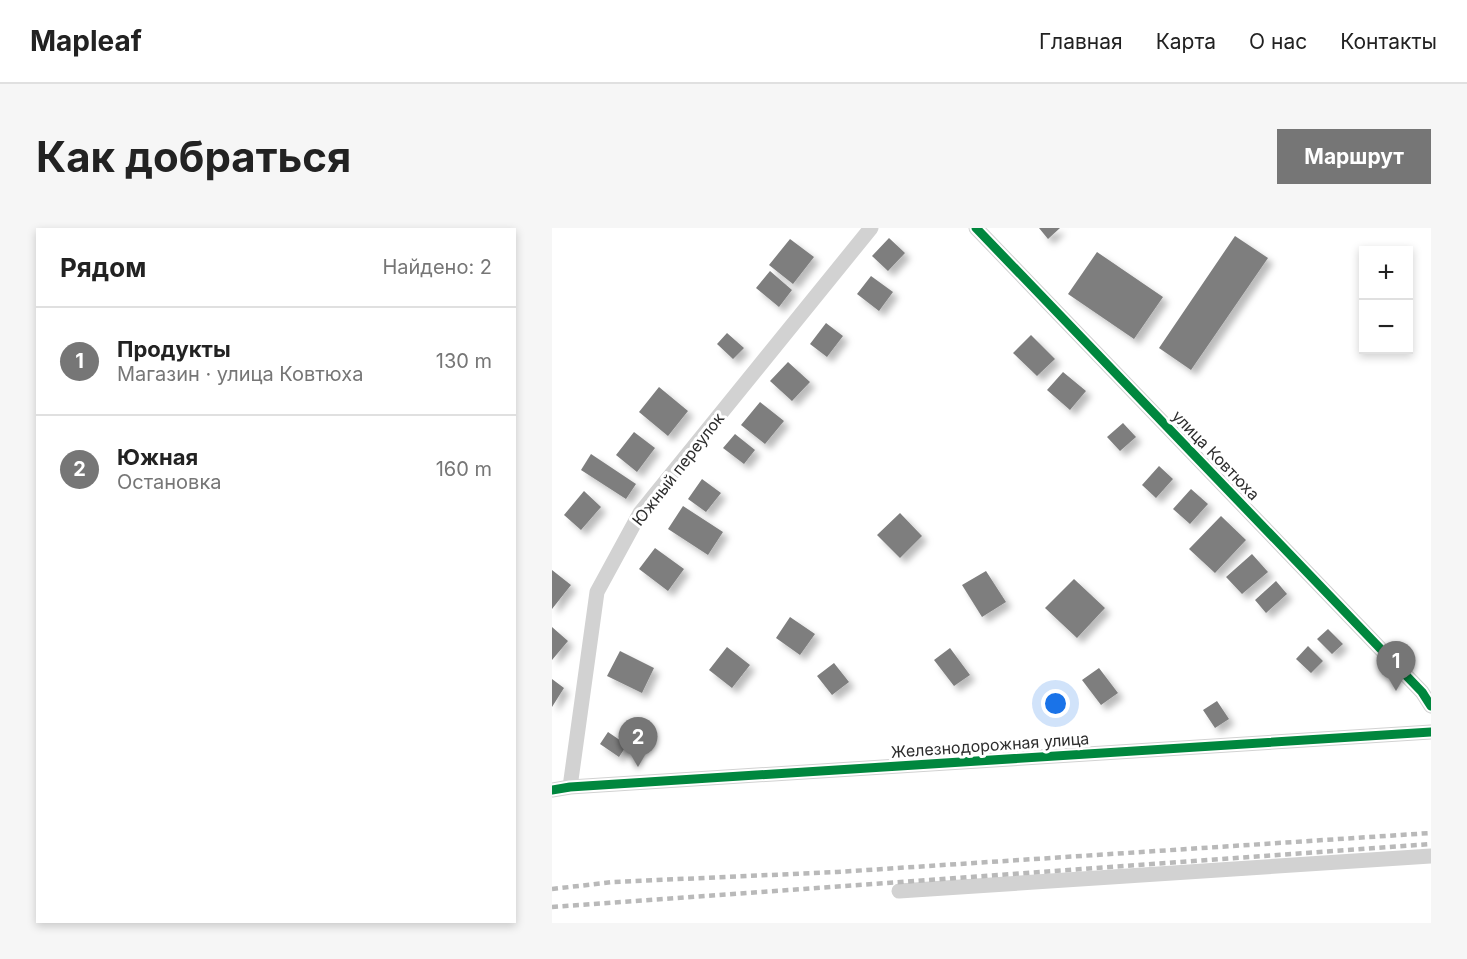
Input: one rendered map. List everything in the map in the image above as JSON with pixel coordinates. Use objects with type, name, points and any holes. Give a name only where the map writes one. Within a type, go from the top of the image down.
[{"type":"street","name":"Южный переулок","points":[[570,787],[597,592],[634,523],[871,228]]},
{"type":"street","name":"улица Ковтюха","points":[[976,228],[1414,683],[1431,706]]},
{"type":"street","name":"Железнодорожная улица","points":[[552,790],[570,787],[1431,732]]},
{"type":"street","points":[[899,891],[1431,856]]},
{"type":"building","points":[[1039,228],[1060,228],[1048,239]]},
{"type":"building","points":[[1235,236],[1268,258],[1191,370],[1159,348]]},
{"type":"building","points":[[889,238],[905,253],[888,271],[872,256]]},
{"type":"building","points":[[790,239],[814,257],[793,284],[769,265]]},
{"type":"building","points":[[1097,252],[1163,297],[1134,339],[1068,294]]},
{"type":"building","points":[[770,271],[792,290],[779,307],[756,288]]},
{"type":"building","points":[[871,276],[893,292],[879,311],[857,294]]},
{"type":"building","points":[[826,323],[843,336],[827,357],[810,344]]},
{"type":"building","points":[[727,333],[744,348],[733,359],[717,344]]},
{"type":"building","points":[[1031,335],[1055,359],[1037,376],[1013,353]]},
{"type":"building","points":[[788,362],[810,382],[792,401],[770,381]]},
{"type":"building","points":[[1063,372],[1086,391],[1070,410],[1047,390]]},
{"type":"building","points":[[659,387],[688,411],[668,436],[639,412]]},
{"type":"building","points":[[760,402],[784,421],[765,444],[741,425]]},
{"type":"building","points":[[1123,423],[1136,437],[1120,451],[1107,437]]},
{"type":"building","points":[[634,432],[655,448],[637,472],[616,455]]},
{"type":"building","points":[[735,434],[755,450],[744,464],[723,448]]},
{"type":"building","points":[[591,454],[636,484],[626,499],[581,470]]},
{"type":"building","points":[[1159,466],[1173,479],[1156,498],[1142,485]]},
{"type":"building","points":[[702,479],[721,493],[706,512],[688,499]]},
{"type":"building","points":[[1191,489],[1208,504],[1190,524],[1173,509]]},
{"type":"building","points":[[584,491],[601,507],[581,530],[564,515]]},
{"type":"building","points":[[683,506],[723,532],[708,555],[668,529]]},
{"type":"building","points":[[900,513],[922,536],[900,558],[877,535]]},
{"type":"building","points":[[1221,516],[1246,540],[1215,573],[1189,549]]},
{"type":"building","points":[[655,548],[684,569],[668,591],[639,569]]},
{"type":"building","points":[[1252,554],[1268,572],[1242,594],[1226,577]]},
{"type":"building","points":[[552,570],[571,585],[552,609]]},
{"type":"building","points":[[986,571],[1006,602],[982,617],[962,585]]},
{"type":"building","points":[[1074,579],[1105,608],[1077,638],[1045,608]]},
{"type":"building","points":[[1276,581],[1287,594],[1266,613],[1255,600]]},
{"type":"building","points":[[790,617],[815,634],[800,655],[776,638]]},
{"type":"building","points":[[552,627],[568,641],[552,660]]},
{"type":"building","points":[[1328,629],[1343,644],[1332,654],[1317,639]]},
{"type":"building","points":[[1308,646],[1323,661],[1311,673],[1296,659]]},
{"type":"building","points":[[727,647],[750,665],[732,688],[709,670]]},
{"type":"building","points":[[950,648],[970,675],[954,686],[934,660]]},
{"type":"building","points":[[620,651],[654,668],[642,693],[607,676]]},
{"type":"building","points":[[834,663],[849,682],[832,695],[817,676]]},
{"type":"building","points":[[1099,668],[1118,693],[1101,705],[1082,680]]},
{"type":"building","points":[[552,679],[564,688],[552,707]]},
{"type":"building","points":[[1217,701],[1229,719],[1215,728],[1203,710]]},
{"type":"building","points":[[608,732],[627,745],[619,757],[600,744]]},
{"type":"railway","points":[[552,889],[613,882],[837,872],[1431,833]]},
{"type":"railway","points":[[552,907],[1431,844]]},
{"type":"cycle path","points":[[976,228],[1422,692],[1431,706]]},
{"type":"cycle path","points":[[552,790],[570,787],[1431,732]]},
{"type":"place","name":"Продукты","points":[[1396,691]]},
{"type":"place","name":"Южная","points":[[638,767]]}]
